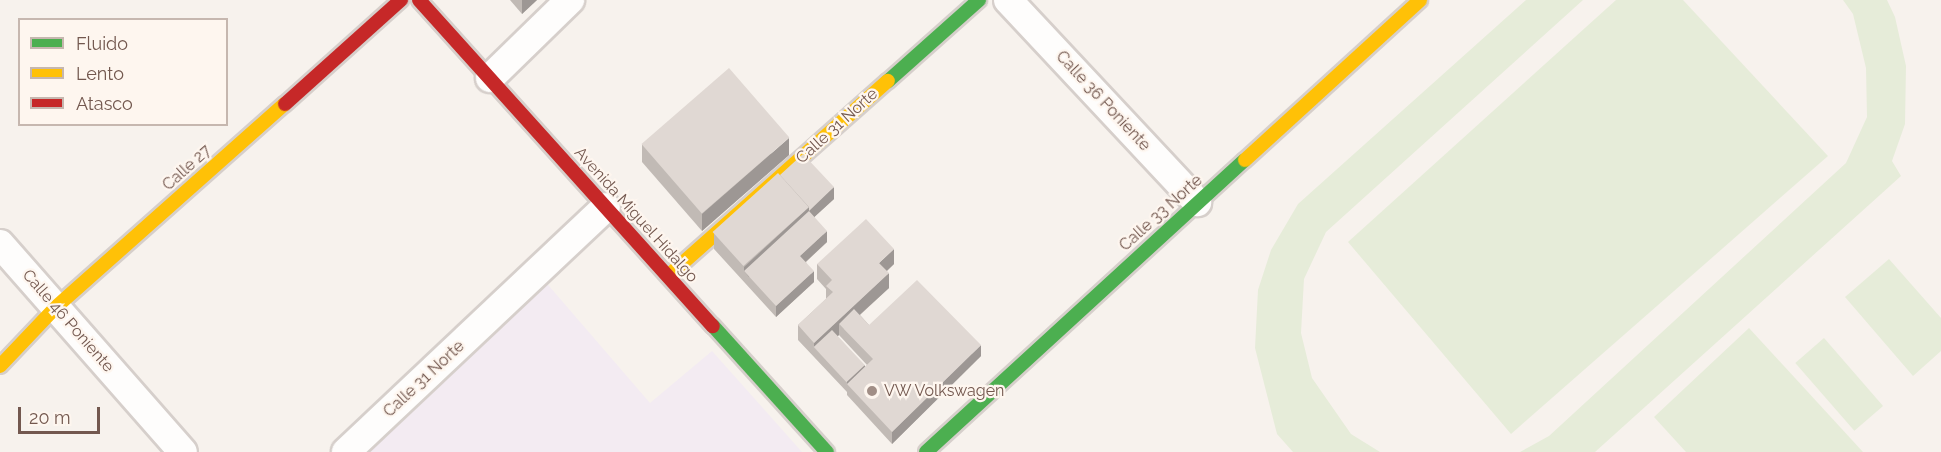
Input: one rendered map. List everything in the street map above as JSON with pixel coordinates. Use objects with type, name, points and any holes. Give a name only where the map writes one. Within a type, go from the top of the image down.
[{"type":"street","name":"Calle 27","points":[[0,366],[56,307],[401,0]]},
{"type":"street","name":"Avenida Miguel Hidalgo","points":[[419,0],[827,452]]},
{"type":"street","points":[[490,78],[570,0]]},
{"type":"street","name":"Calle 31 Norte","points":[[668,276],[979,0]]},
{"type":"street","name":"Calle 36 Poniente","points":[[1008,0],[1197,202]]},
{"type":"street","name":"Calle 33 Norte","points":[[926,452],[1417,1]]},
{"type":"street","name":"Calle 31 Norte","points":[[346,452],[606,207]]},
{"type":"street","name":"Calle 46 Poniente","points":[[0,243],[183,452]]},
{"type":"shaded area","points":[[543,279],[650,403],[712,351],[802,452],[357,452]]},
{"type":"green space","points":[[1526,0],[1583,0],[1326,232],[1304,279],[1301,333],[1312,378],[1351,434],[1380,452],[1293,452],[1277,434],[1255,348],[1258,290],[1271,250],[1298,204]]},
{"type":"green space","points":[[1616,0],[1683,0],[1828,156],[1511,434],[1348,242]]},
{"type":"green space","points":[[1843,0],[1887,0],[1895,17],[1906,66],[1905,124],[1892,161],[1901,176],[1595,452],[1520,452],[1549,436],[1846,163],[1867,117],[1866,68],[1853,14]]},
{"type":"green space","points":[[1889,259],[1941,318],[1941,351],[1913,376],[1845,297]]},
{"type":"green space","points":[[1749,328],[1863,452],[1686,452],[1654,417]]},
{"type":"green space","points":[[1824,338],[1883,406],[1854,431],[1795,363]]},
{"type":"building","points":[[729,68],[789,137],[702,214],[641,144]]},
{"type":"building","points":[[803,154],[834,187],[809,211],[809,207],[780,175]]},
{"type":"building","points":[[778,173],[809,207],[743,266],[713,232]]},
{"type":"building","points":[[809,211],[827,231],[800,256],[814,271],[776,306],[744,271]]},
{"type":"building","points":[[866,219],[894,249],[879,263],[889,273],[814,343],[798,325],[833,292],[826,286],[832,280],[817,264]]},
{"type":"building","points":[[917,280],[981,345],[892,432],[847,384],[873,359],[839,324],[854,309],[869,325]]},
{"type":"building","points":[[832,330],[865,365],[846,382],[814,347]]},
{"type":"traffic: fast","points":[[888,81],[979,0]]},
{"type":"traffic: fast","points":[[926,452],[1245,160]]},
{"type":"traffic: fast","points":[[713,326],[827,452]]},
{"type":"traffic: slow","points":[[1245,160],[1420,0]]},
{"type":"traffic: slow","points":[[668,276],[888,81]]},
{"type":"traffic: slow","points":[[0,366],[56,307],[285,104]]},
{"type":"traffic: jam","points":[[285,104],[401,0]]},
{"type":"traffic: jam","points":[[419,0],[713,326]]},
{"type":"place","name":"VW Volkswagen","points":[[872,391]]}]
